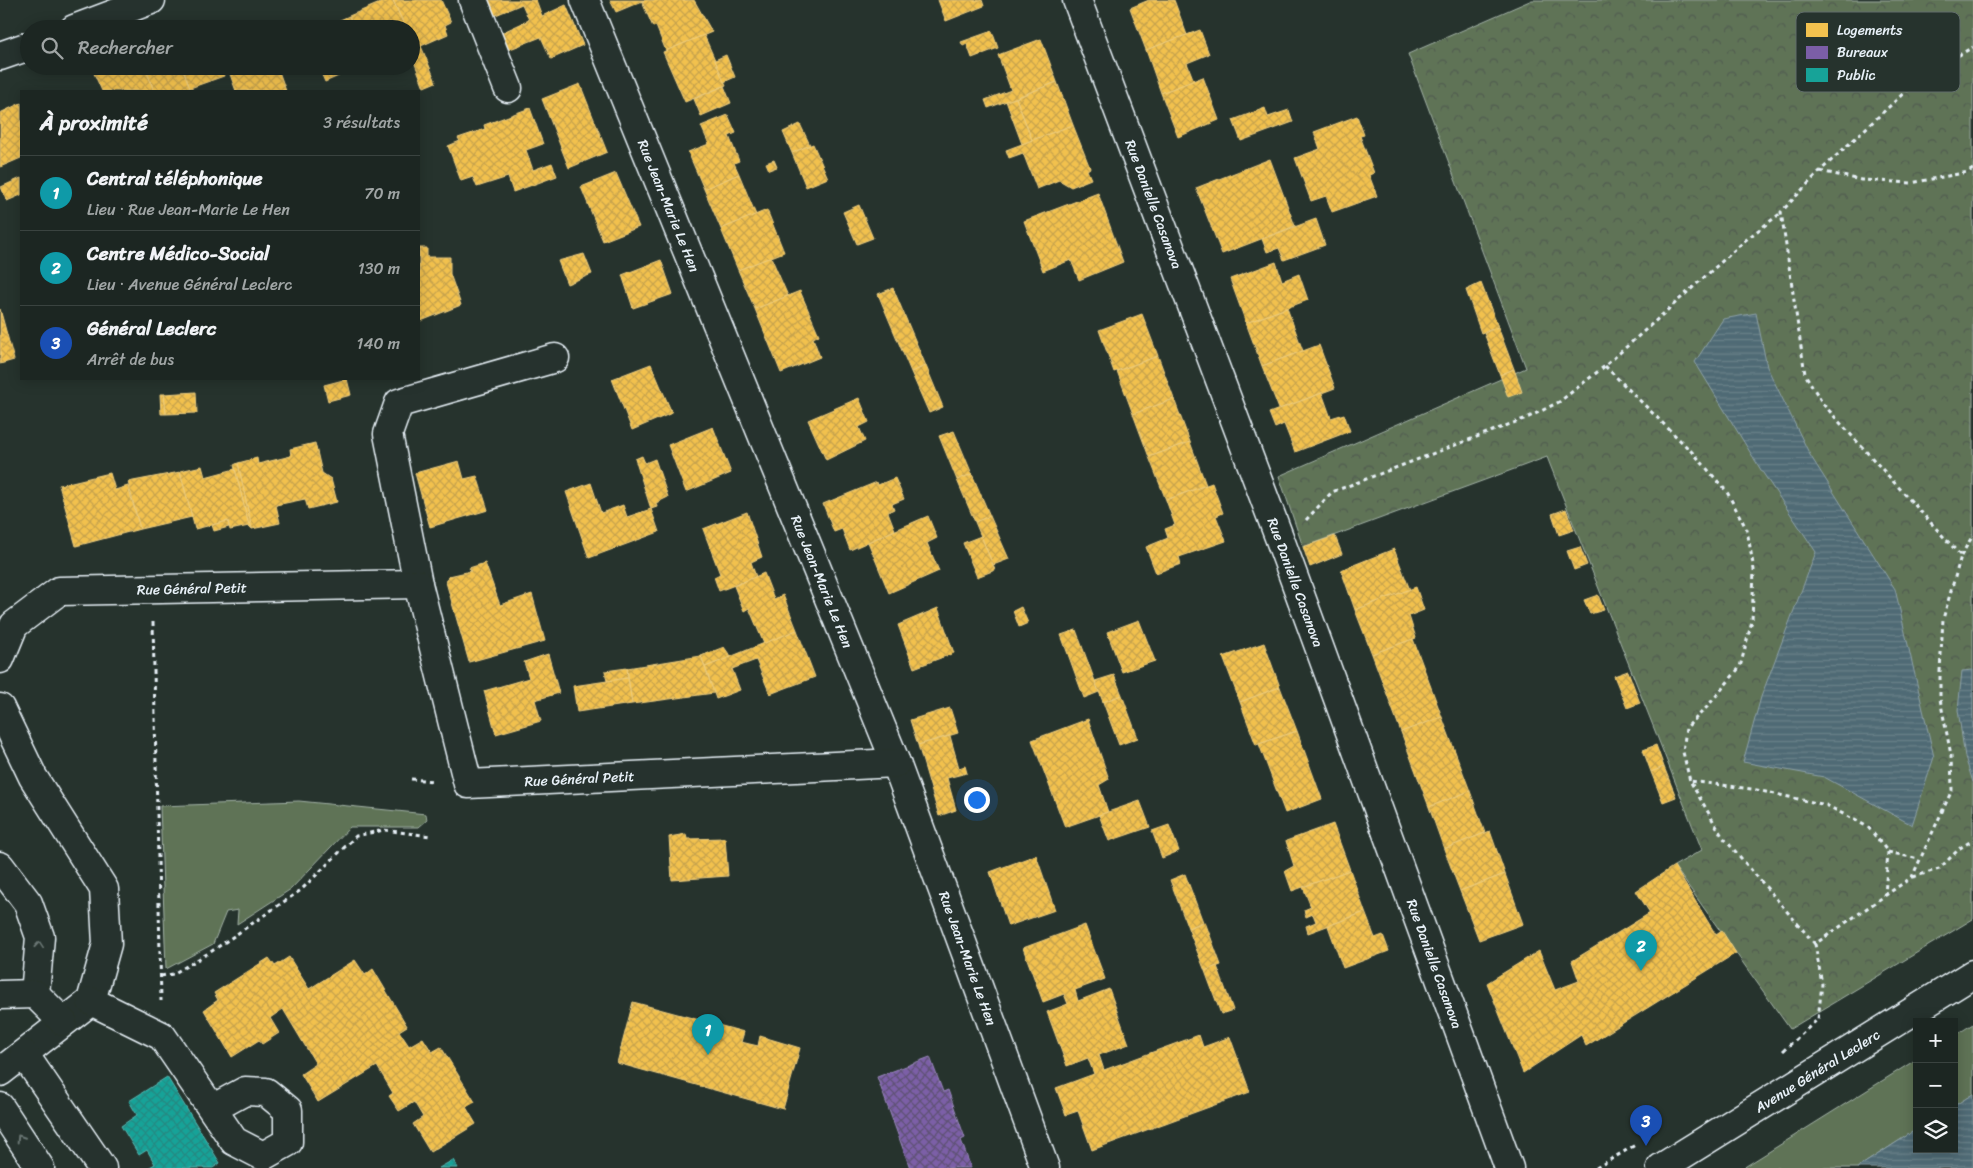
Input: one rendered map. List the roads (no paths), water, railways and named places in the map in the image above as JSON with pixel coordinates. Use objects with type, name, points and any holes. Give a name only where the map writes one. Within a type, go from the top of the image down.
[{"type":"street","points":[[98,20],[151,0]]},
{"type":"street","points":[[473,0],[508,88]]},
{"type":"street","name":"Rue Jean-Marie Le Hen","points":[[585,0],[896,763],[1045,1168]]},
{"type":"street","name":"Rue Danielle Casanova","points":[[1077,0],[1282,545],[1509,1168]]},
{"type":"street","points":[[0,56],[20,49]]},
{"type":"street","name":"Rue Général Petit","points":[[555,358],[400,403],[388,434],[418,584],[468,784],[896,763]]},
{"type":"street","name":"Rue Général Petit","points":[[0,659],[14,625],[59,591],[418,584]]},
{"type":"street","points":[[0,708],[33,777],[104,888],[107,944],[91,1001],[0,1072]]},
{"type":"street","points":[[0,866],[28,903],[40,937],[35,994]]},
{"type":"street","name":"Avenue Général Leclerc","points":[[1661,1168],[1973,974]]},
{"type":"street","points":[[0,995],[35,994],[63,1022]]},
{"type":"street","points":[[91,1001],[162,1036],[212,1109]]},
{"type":"street","points":[[24,1054],[102,1168]]},
{"type":"street","points":[[0,1107],[40,1168]]},
{"type":"water","points":[[1756,313],[1767,367],[1810,455],[1895,589],[1934,757],[1912,825],[1824,777],[1743,762],[1761,697],[1816,552],[1761,470],[1695,362],[1723,319]]},
{"type":"water","points":[[1973,670],[1973,782],[1965,757],[1958,710],[1962,671]]},
{"type":"water","points":[[1973,1094],[1973,1168],[1857,1168],[1913,1132],[1913,1153],[1958,1153],[1958,1103]]},
{"type":"place","name":"Centre Médico-Social","points":[[1641,971]]},
{"type":"place","name":"Central téléphonique","points":[[708,1055]]},
{"type":"place","name":"Général Leclerc","points":[[1646,1146]]}]
